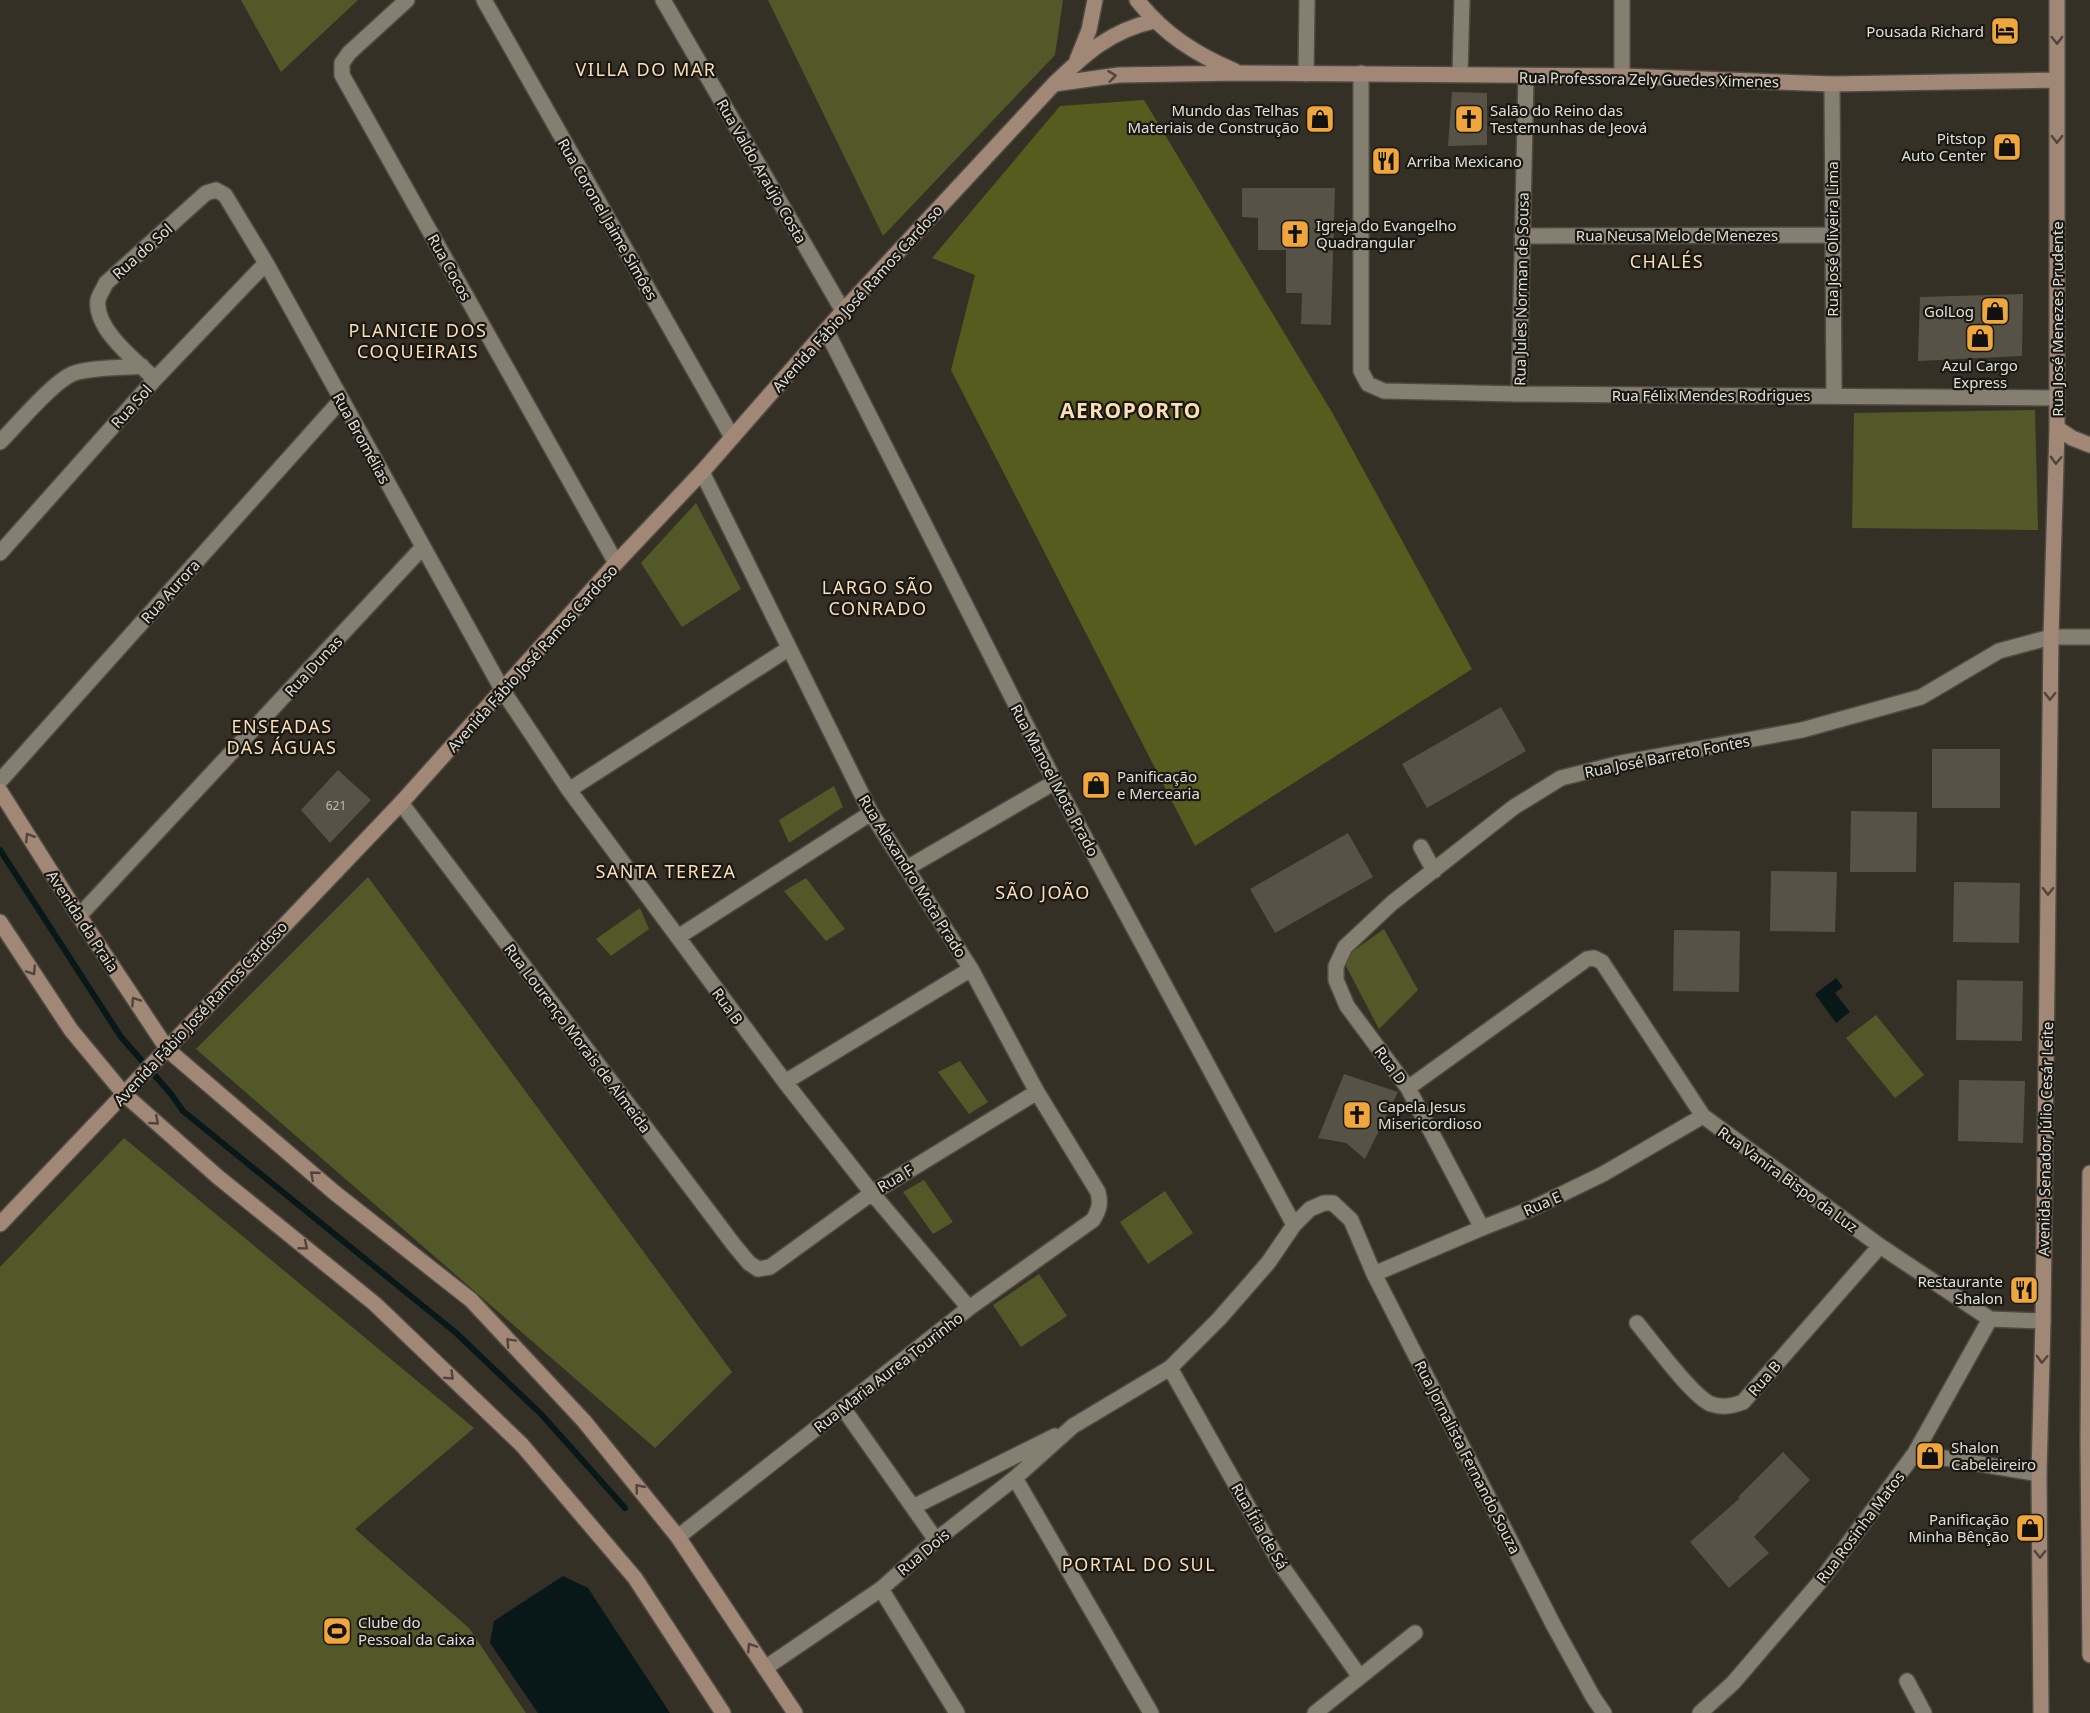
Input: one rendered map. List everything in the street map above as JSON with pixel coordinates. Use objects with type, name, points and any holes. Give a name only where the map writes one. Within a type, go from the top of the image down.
[{"type":"street","name":"Rua Cocos","points":[[407,0],[348,52],[342,63],[342,75],[616,563]]},
{"type":"street","name":"Rua Coronel Jaime Simôes","points":[[484,0],[732,437]]},
{"type":"street","name":"Rua Valdo Araújo Costa","points":[[663,0],[843,311]]},
{"type":"street","points":[[1077,61],[1089,30],[1095,0]]},
{"type":"street","points":[[1137,0],[1154,21],[1209,60],[1240,73]]},
{"type":"street","points":[[1306,74],[1307,0]]},
{"type":"street","points":[[1460,74],[1462,0]]},
{"type":"street","points":[[1622,0],[1622,76]]},
{"type":"street","name":"Rua José Menezes Prudente","points":[[2051,637],[2057,428],[2058,80],[2056,0]]},
{"type":"street","points":[[1077,61],[1116,33],[1132,26],[1154,21]]},
{"type":"street","name":"Avenida Fábio José Ramos Cardoso","points":[[0,1224],[401,803],[616,563],[702,472],[843,311],[1077,61]]},
{"type":"street","name":"Rua Professora Zely Guedes Ximenes","points":[[1054,84],[1119,75],[1240,73],[1622,76],[1832,84],[2058,80]]},
{"type":"street","name":"Rua Félix Mendes Rodrigues","points":[[1361,73],[1361,371],[1368,384],[1384,391],[1519,394],[2056,398]]},
{"type":"street","name":"Rua Jules Norman de Sousa","points":[[1519,394],[1526,76]]},
{"type":"street","name":"Rua José Oliveira Lima","points":[[1832,84],[1834,395]]},
{"type":"street","name":"Rua Bromélias","points":[[216,190],[225,195],[266,263],[503,691]]},
{"type":"street","name":"Rua do Sol","points":[[155,379],[114,339],[99,319],[98,299],[106,283],[206,193],[216,190]]},
{"type":"street","name":"Rua Neusa Melo de Menezes","points":[[1521,236],[1832,235]]},
{"type":"street","name":"Rua Sol","points":[[0,553],[155,379],[266,263]]},
{"type":"street","name":"Rua Manoel Mota Prado","points":[[826,330],[1054,782],[1294,1225]]},
{"type":"street","points":[[0,442],[57,384],[71,375],[83,371],[142,366]]},
{"type":"street","name":"Rua Aurora","points":[[0,781],[341,400]]},
{"type":"street","points":[[2057,428],[2072,438],[2090,445]]},
{"type":"street","name":"Rua Alexandro Mota Prado","points":[[702,472],[871,813],[971,969],[1036,1092],[1098,1192],[1099,1209]]},
{"type":"street","name":"Rua Dunas","points":[[79,916],[423,547]]},
{"type":"street","name":"Rua José Barreto Fontes","points":[[1335,966],[1345,947],[1392,903],[1514,807],[1561,778],[1622,763],[1802,730],[1921,697],[1999,651],[2051,637],[2090,637]]},
{"type":"street","name":"Avenida Senador Júlio Cesár Leite","points":[[2041,1713],[2039,1474],[2043,1322],[2051,637]]},
{"type":"street","points":[[568,790],[788,649]]},
{"type":"street","name":"Rua B","points":[[503,691],[568,790],[785,1082],[872,1192],[969,1308]]},
{"type":"street","points":[[907,868],[1054,782]]},
{"type":"street","name":"Avenida da Praia","points":[[0,791],[165,1052],[335,1193],[471,1300],[584,1421],[678,1537],[795,1713]]},
{"type":"street","name":"Rua Lourenço Morais de Almeida","points":[[401,803],[734,1245],[749,1263],[758,1269]]},
{"type":"street","points":[[678,937],[871,813]]},
{"type":"street","points":[[1421,847],[1434,871]]},
{"type":"street","points":[[0,922],[71,1030],[124,1094],[218,1177],[375,1304],[522,1445],[635,1578],[723,1713]]},
{"type":"street","name":"Rua Vanira Bispo da Luz","points":[[1408,1088],[1587,959],[1594,958],[1602,962],[1703,1116],[1880,1246],[1990,1319]]},
{"type":"street","name":"Rua D","points":[[1335,966],[1336,980],[1347,1006],[1408,1088],[1482,1228]]},
{"type":"street","points":[[785,1082],[971,969]]},
{"type":"street","name":"Rua F","points":[[758,1269],[770,1267],[872,1192],[1036,1092]]},
{"type":"street","name":"Rua E","points":[[1374,1274],[1533,1208],[1603,1174],[1703,1116]]},
{"type":"street","points":[[2090,1173],[2090,1655]]},
{"type":"street","name":"Rua Dois","points":[[913,1507],[1074,1426],[1170,1368],[1219,1319],[1268,1263],[1294,1225],[1310,1209],[1324,1203],[1333,1203]]},
{"type":"street","name":"Rua Jornalista Fernando Souza","points":[[1333,1203],[1351,1220],[1374,1274],[1554,1626],[1604,1713]]},
{"type":"street","name":"Rua Maria Aurea Tourinho","points":[[678,1537],[969,1308],[1093,1220],[1099,1209]]},
{"type":"street","name":"Rua B","points":[[1637,1323],[1695,1393],[1711,1404],[1731,1407],[1743,1402],[1880,1246]]},
{"type":"street","points":[[1990,1319],[2043,1322]]},
{"type":"street","name":"Rua Rosinha Matos","points":[[1700,1713],[1732,1683],[1819,1583],[1915,1453],[1990,1319]]},
{"type":"street","name":"Rua Íria de Sá","points":[[1170,1368],[1281,1565],[1360,1677]]},
{"type":"street","points":[[843,1408],[936,1540]]},
{"type":"street","name":"Rua Dois","points":[[765,1668],[881,1589],[936,1540],[1015,1478],[1074,1426]]},
{"type":"street","points":[[1915,1453],[2039,1474]]},
{"type":"street","points":[[1015,1478],[1151,1713]]},
{"type":"street","points":[[881,1589],[957,1713]]},
{"type":"street","points":[[1315,1713],[1415,1633]]},
{"type":"street","points":[[1907,1681],[1924,1713]]},
{"type":"green space","points":[[241,0],[358,0],[281,72]]},
{"type":"green space","points":[[768,0],[1063,0],[1055,55],[883,236]]},
{"type":"green space","points":[[1144,100],[1333,414],[1472,669],[1195,846],[951,370],[975,275],[932,258],[1060,106]]},
{"type":"green space","points":[[2035,410],[2038,530],[1852,528],[1854,413]]},
{"type":"green space","points":[[696,503],[741,589],[682,627],[641,563]]},
{"type":"green space","points":[[834,786],[843,807],[789,843],[779,820]]},
{"type":"green space","points":[[368,877],[732,1372],[655,1448],[196,1049]]},
{"type":"green space","points":[[806,878],[845,929],[826,941],[784,891]]},
{"type":"green space","points":[[640,908],[649,929],[611,956],[596,939]]},
{"type":"green space","points":[[1384,929],[1418,990],[1379,1029],[1346,966],[1349,954]]},
{"type":"green space","points":[[1876,1015],[1924,1075],[1895,1098],[1846,1038]]},
{"type":"green space","points":[[960,1061],[988,1102],[969,1114],[938,1072]]},
{"type":"green space","points":[[124,1138],[474,1428],[355,1529],[469,1628],[526,1713],[0,1713],[0,1267]]},
{"type":"green space","points":[[924,1180],[953,1222],[933,1234],[903,1192]]},
{"type":"green space","points":[[1165,1191],[1193,1233],[1148,1264],[1120,1222]]},
{"type":"green space","points":[[1039,1274],[1067,1316],[1021,1347],[993,1305]]},
{"type":"shaded area","points":[[1836,978],[1843,987],[1835,993],[1850,1012],[1836,1023],[1815,994]]},
{"type":"shaded area","points":[[563,1576],[588,1588],[670,1713],[538,1713],[490,1643],[494,1621]]},
{"type":"building","name":"Salão do Reino das Testemunhas de Jeová","points":[[1452,92],[1487,93],[1487,145],[1448,146]]},
{"type":"building","points":[[1242,188],[1335,188],[1331,325],[1301,324],[1302,293],[1286,293],[1286,250],[1258,250],[1258,218],[1242,217]]},
{"type":"building","points":[[2023,294],[2022,356],[1918,361],[1920,297]]},
{"type":"building","points":[[1501,707],[1526,751],[1427,808],[1402,764]]},
{"type":"building","points":[[1932,749],[2000,749],[2000,808],[1932,808]]},
{"type":"building","points":[[338,770],[371,800],[330,843],[301,810]]},
{"type":"building","points":[[1851,811],[1917,812],[1916,872],[1850,872]]},
{"type":"building","points":[[1348,833],[1373,877],[1275,933],[1250,889]]},
{"type":"building","points":[[1771,871],[1837,872],[1835,932],[1770,931]]},
{"type":"building","points":[[1954,882],[2020,883],[2019,943],[1953,942]]},
{"type":"building","points":[[1674,930],[1740,931],[1739,992],[1673,991]]},
{"type":"building","points":[[1957,980],[2023,981],[2022,1041],[1956,1040]]},
{"type":"building","name":"Capela Jesus Misericordioso","points":[[1344,1074],[1398,1092],[1365,1159],[1346,1143],[1318,1138]]},
{"type":"building","points":[[1959,1080],[2025,1081],[2023,1143],[1958,1141]]},
{"type":"building","points":[[1783,1452],[1810,1480],[1754,1537],[1769,1553],[1729,1588],[1690,1542],[1740,1498],[1738,1497]]},
{"type":"waterway","points":[[0,850],[121,1037],[183,1111],[455,1332],[541,1414],[625,1508]]},
{"type":"place","name":"Pousada Richard","points":[[2005,31]]},
{"type":"place","name":"Mundo das Telhas Materiais de Construção","points":[[1320,119]]},
{"type":"place","name":"Salão do Reino das Testemunhas de Jeová","points":[[1469,119]]},
{"type":"place","name":"Pitstop Auto Center","points":[[2007,147]]},
{"type":"place","name":"Arriba Mexicano","points":[[1386,161]]},
{"type":"place","name":"Igreja do Evangelho Quadrangular","points":[[1295,234]]},
{"type":"place","name":"GolLog","points":[[1995,311]]},
{"type":"place","name":"Azul Cargo Express","points":[[1980,338]]},
{"type":"place","name":"Panificação e Mercearia","points":[[1096,785]]},
{"type":"place","name":"Capela Jesus Misericordioso","points":[[1357,1115]]},
{"type":"place","name":"Restaurante Shalon","points":[[2024,1290]]},
{"type":"place","name":"Shalon Cabeleireiro","points":[[1930,1456]]},
{"type":"place","name":"Panificação Minha Bênção","points":[[2030,1528]]},
{"type":"place","name":"Clube do Pessoal da Caixa","points":[[337,1631]]},
{"type":"district","name":"VILLA DO MAR","points":[[646,69]]},
{"type":"district","name":"CHALÉS","points":[[1667,261]]},
{"type":"district","name":"PLANICIE DOS COQUEIRAIS","points":[[418,340]]},
{"type":"district","name":"AEROPORTO","points":[[1131,410]]},
{"type":"district","name":"LARGO SÃO CONRADO","points":[[878,597]]},
{"type":"district","name":"ENSEADAS DAS ÁGUAS","points":[[282,736]]},
{"type":"district","name":"SANTA TEREZA","points":[[666,871]]},
{"type":"district","name":"SÃO JOÃO","points":[[1043,892]]},
{"type":"district","name":"PORTAL DO SUL","points":[[1139,1564]]}]
